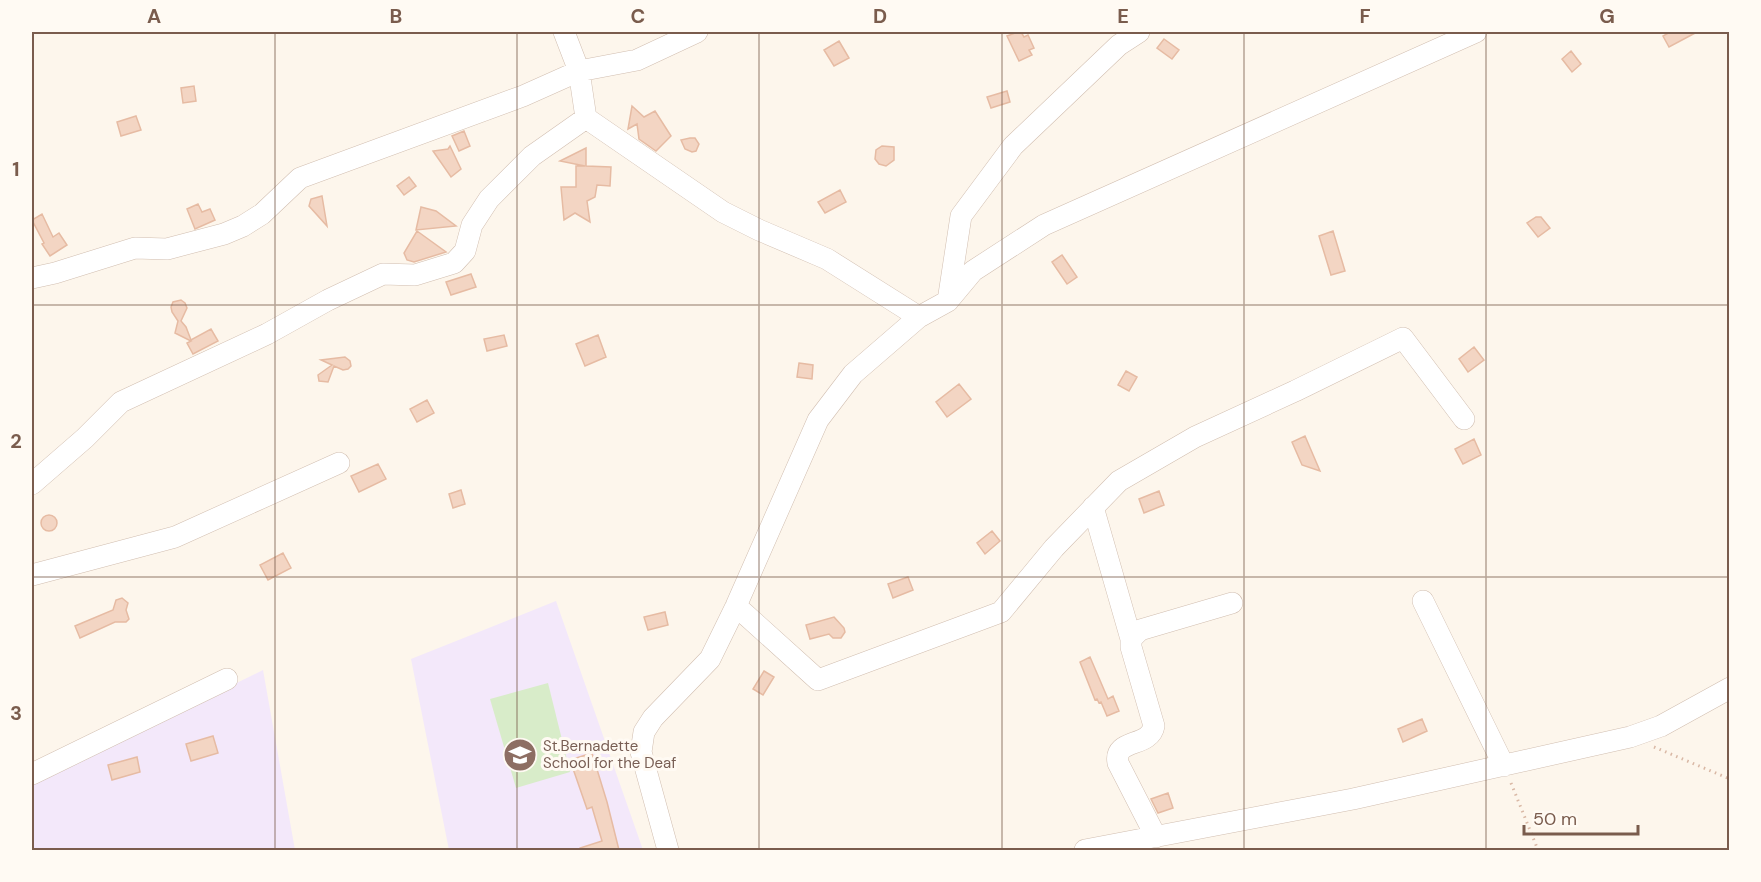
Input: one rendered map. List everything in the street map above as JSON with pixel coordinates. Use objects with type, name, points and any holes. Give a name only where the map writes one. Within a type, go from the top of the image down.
[{"type":"street","points":[[564,32],[579,71],[586,118],[723,212],[827,259],[919,317]]},
{"type":"street","points":[[32,278],[135,248],[167,249],[224,234],[262,214],[300,178],[523,96],[579,71],[637,60],[697,32]]},
{"type":"street","points":[[948,301],[961,216],[1013,146],[1119,45],[1139,32]]},
{"type":"street","points":[[668,850],[641,752],[644,732],[653,718],[710,659],[736,606],[818,420],[852,374],[919,317],[948,301],[973,271],[1044,225],[1476,32]]},
{"type":"street","points":[[32,484],[85,438],[121,402],[267,334],[328,300],[383,274],[415,275],[454,263],[465,251],[472,225],[489,199],[532,156],[586,118]]},
{"type":"street","points":[[736,606],[818,680],[1001,612],[1054,548],[1119,481],[1195,437],[1403,338],[1464,419]]},
{"type":"street","points":[[32,575],[175,537],[339,463]]},
{"type":"street","points":[[1093,507],[1155,726],[1149,737],[1118,750],[1118,763],[1156,837]]},
{"type":"street","points":[[1423,601],[1504,766]]},
{"type":"street","points":[[1131,639],[1140,630],[1232,603]]},
{"type":"street","points":[[32,774],[227,679]]},
{"type":"street","points":[[1085,850],[1353,800],[1630,737],[1661,726],[1730,688]]},
{"type":"path","points":[[1630,737],[1730,779]]},
{"type":"path","points":[[1504,766],[1538,850]]},
{"type":"shaded area","name":"St.Bernadette School for the Deaf","points":[[556,601],[643,850],[449,850],[411,659]]},
{"type":"shaded area","points":[[263,670],[295,850],[32,850],[32,783]]},
{"type":"green space","points":[[548,683],[570,772],[516,788],[490,699]]},
{"type":"building","points":[[1021,32],[1024,37],[1028,35],[1034,48],[1029,50],[1032,55],[1019,61],[1007,36]]},
{"type":"building","points":[[1670,32],[1697,32],[1669,47],[1663,36]]},
{"type":"building","points":[[1164,39],[1179,50],[1172,59],[1157,48]]},
{"type":"building","points":[[839,41],[849,58],[834,66],[824,50]]},
{"type":"building","points":[[1571,51],[1581,64],[1572,72],[1562,59]]},
{"type":"building","points":[[194,86],[196,101],[183,103],[181,88]]},
{"type":"building","points":[[1007,91],[1010,102],[991,108],[987,97]]},
{"type":"building","points":[[632,106],[644,117],[655,111],[671,136],[656,151],[639,139],[637,124],[628,129]]},
{"type":"building","points":[[136,116],[141,130],[121,136],[117,122]]},
{"type":"building","points":[[464,131],[470,146],[459,151],[452,136]]},
{"type":"building","points":[[695,138],[699,144],[696,151],[685,149],[681,140]]},
{"type":"building","points":[[450,146],[461,169],[451,177],[433,151],[448,149]]},
{"type":"building","points":[[882,146],[894,147],[894,160],[886,166],[879,164],[875,159],[876,150]]},
{"type":"building","points":[[586,148],[586,166],[611,167],[610,186],[597,185],[595,197],[587,201],[590,222],[575,213],[564,220],[561,187],[576,187],[576,166],[585,166],[560,161]]},
{"type":"building","points":[[409,177],[416,186],[404,195],[397,186]]},
{"type":"building","points":[[840,190],[846,202],[825,213],[818,202]]},
{"type":"building","points":[[322,196],[327,226],[309,206],[311,199]]},
{"type":"building","points":[[198,204],[202,212],[210,209],[215,220],[195,229],[187,209]]},
{"type":"building","points":[[421,207],[436,211],[456,226],[416,230]]},
{"type":"building","points":[[42,214],[53,237],[59,233],[67,245],[50,256],[32,220]]},
{"type":"building","points":[[1536,217],[1541,217],[1550,228],[1538,237],[1527,223]]},
{"type":"building","points":[[417,231],[446,252],[414,262],[407,260],[404,253]]},
{"type":"building","points":[[1333,231],[1345,271],[1331,275],[1319,236]]},
{"type":"building","points":[[1062,255],[1077,277],[1067,284],[1052,262]]},
{"type":"building","points":[[471,274],[476,287],[451,295],[446,282]]},
{"type":"building","points":[[181,300],[187,308],[181,321],[191,340],[211,329],[218,341],[193,354],[187,343],[191,341],[175,333],[178,321],[171,307],[173,302]]},
{"type":"building","points":[[504,335],[507,346],[487,351],[484,339]]},
{"type":"building","points":[[598,335],[606,357],[585,366],[576,344]]},
{"type":"building","points":[[1474,347],[1484,360],[1468,372],[1459,359]]},
{"type":"building","points":[[345,357],[350,361],[351,366],[348,369],[343,370],[334,366],[328,382],[319,381],[318,375],[332,365],[321,360]]},
{"type":"building","points":[[799,363],[813,365],[812,379],[797,377]]},
{"type":"building","points":[[1126,371],[1137,377],[1129,391],[1118,385]]},
{"type":"building","points":[[959,384],[971,399],[947,417],[936,402]]},
{"type":"building","points":[[427,400],[434,413],[417,422],[410,409]]},
{"type":"building","points":[[1305,436],[1320,471],[1302,465],[1292,442]]},
{"type":"building","points":[[1474,439],[1481,455],[1463,464],[1455,449]]},
{"type":"building","points":[[378,464],[386,479],[359,492],[351,476]]},
{"type":"building","points":[[461,490],[465,504],[453,508],[449,494]]},
{"type":"building","points":[[1159,491],[1164,505],[1144,513],[1139,499]]},
{"type":"building","points":[[49,515],[55,517],[57,523],[55,529],[49,531],[43,529],[41,523],[43,517]]},
{"type":"building","points":[[992,531],[1000,541],[985,554],[977,543]]},
{"type":"building","points":[[283,553],[291,568],[268,580],[260,565]]},
{"type":"building","points":[[908,577],[913,590],[893,598],[888,584]]},
{"type":"building","points":[[122,598],[128,603],[126,610],[129,619],[126,622],[115,622],[80,638],[75,626],[113,610],[116,600]]},
{"type":"building","points":[[665,612],[668,625],[648,630],[644,617]]},
{"type":"building","points":[[834,617],[844,628],[845,632],[841,638],[833,638],[829,634],[810,639],[806,625]]},
{"type":"building","points":[[1090,657],[1108,699],[1113,696],[1119,711],[1107,716],[1101,702],[1095,700],[1080,662]]},
{"type":"building","points":[[764,671],[774,677],[763,695],[753,689]]},
{"type":"building","points":[[1422,719],[1427,731],[1403,742],[1398,729]]},
{"type":"building","points":[[213,736],[218,753],[191,761],[186,744]]},
{"type":"building","points":[[592,753],[619,850],[580,850],[580,848],[602,841],[592,807],[587,809],[570,760]]},
{"type":"building","points":[[137,757],[140,772],[112,780],[108,765]]},
{"type":"building","points":[[1168,793],[1173,808],[1158,813],[1151,799]]},
{"type":"place","name":"St.Bernadette School for the Deaf","points":[[520,755]]}]
